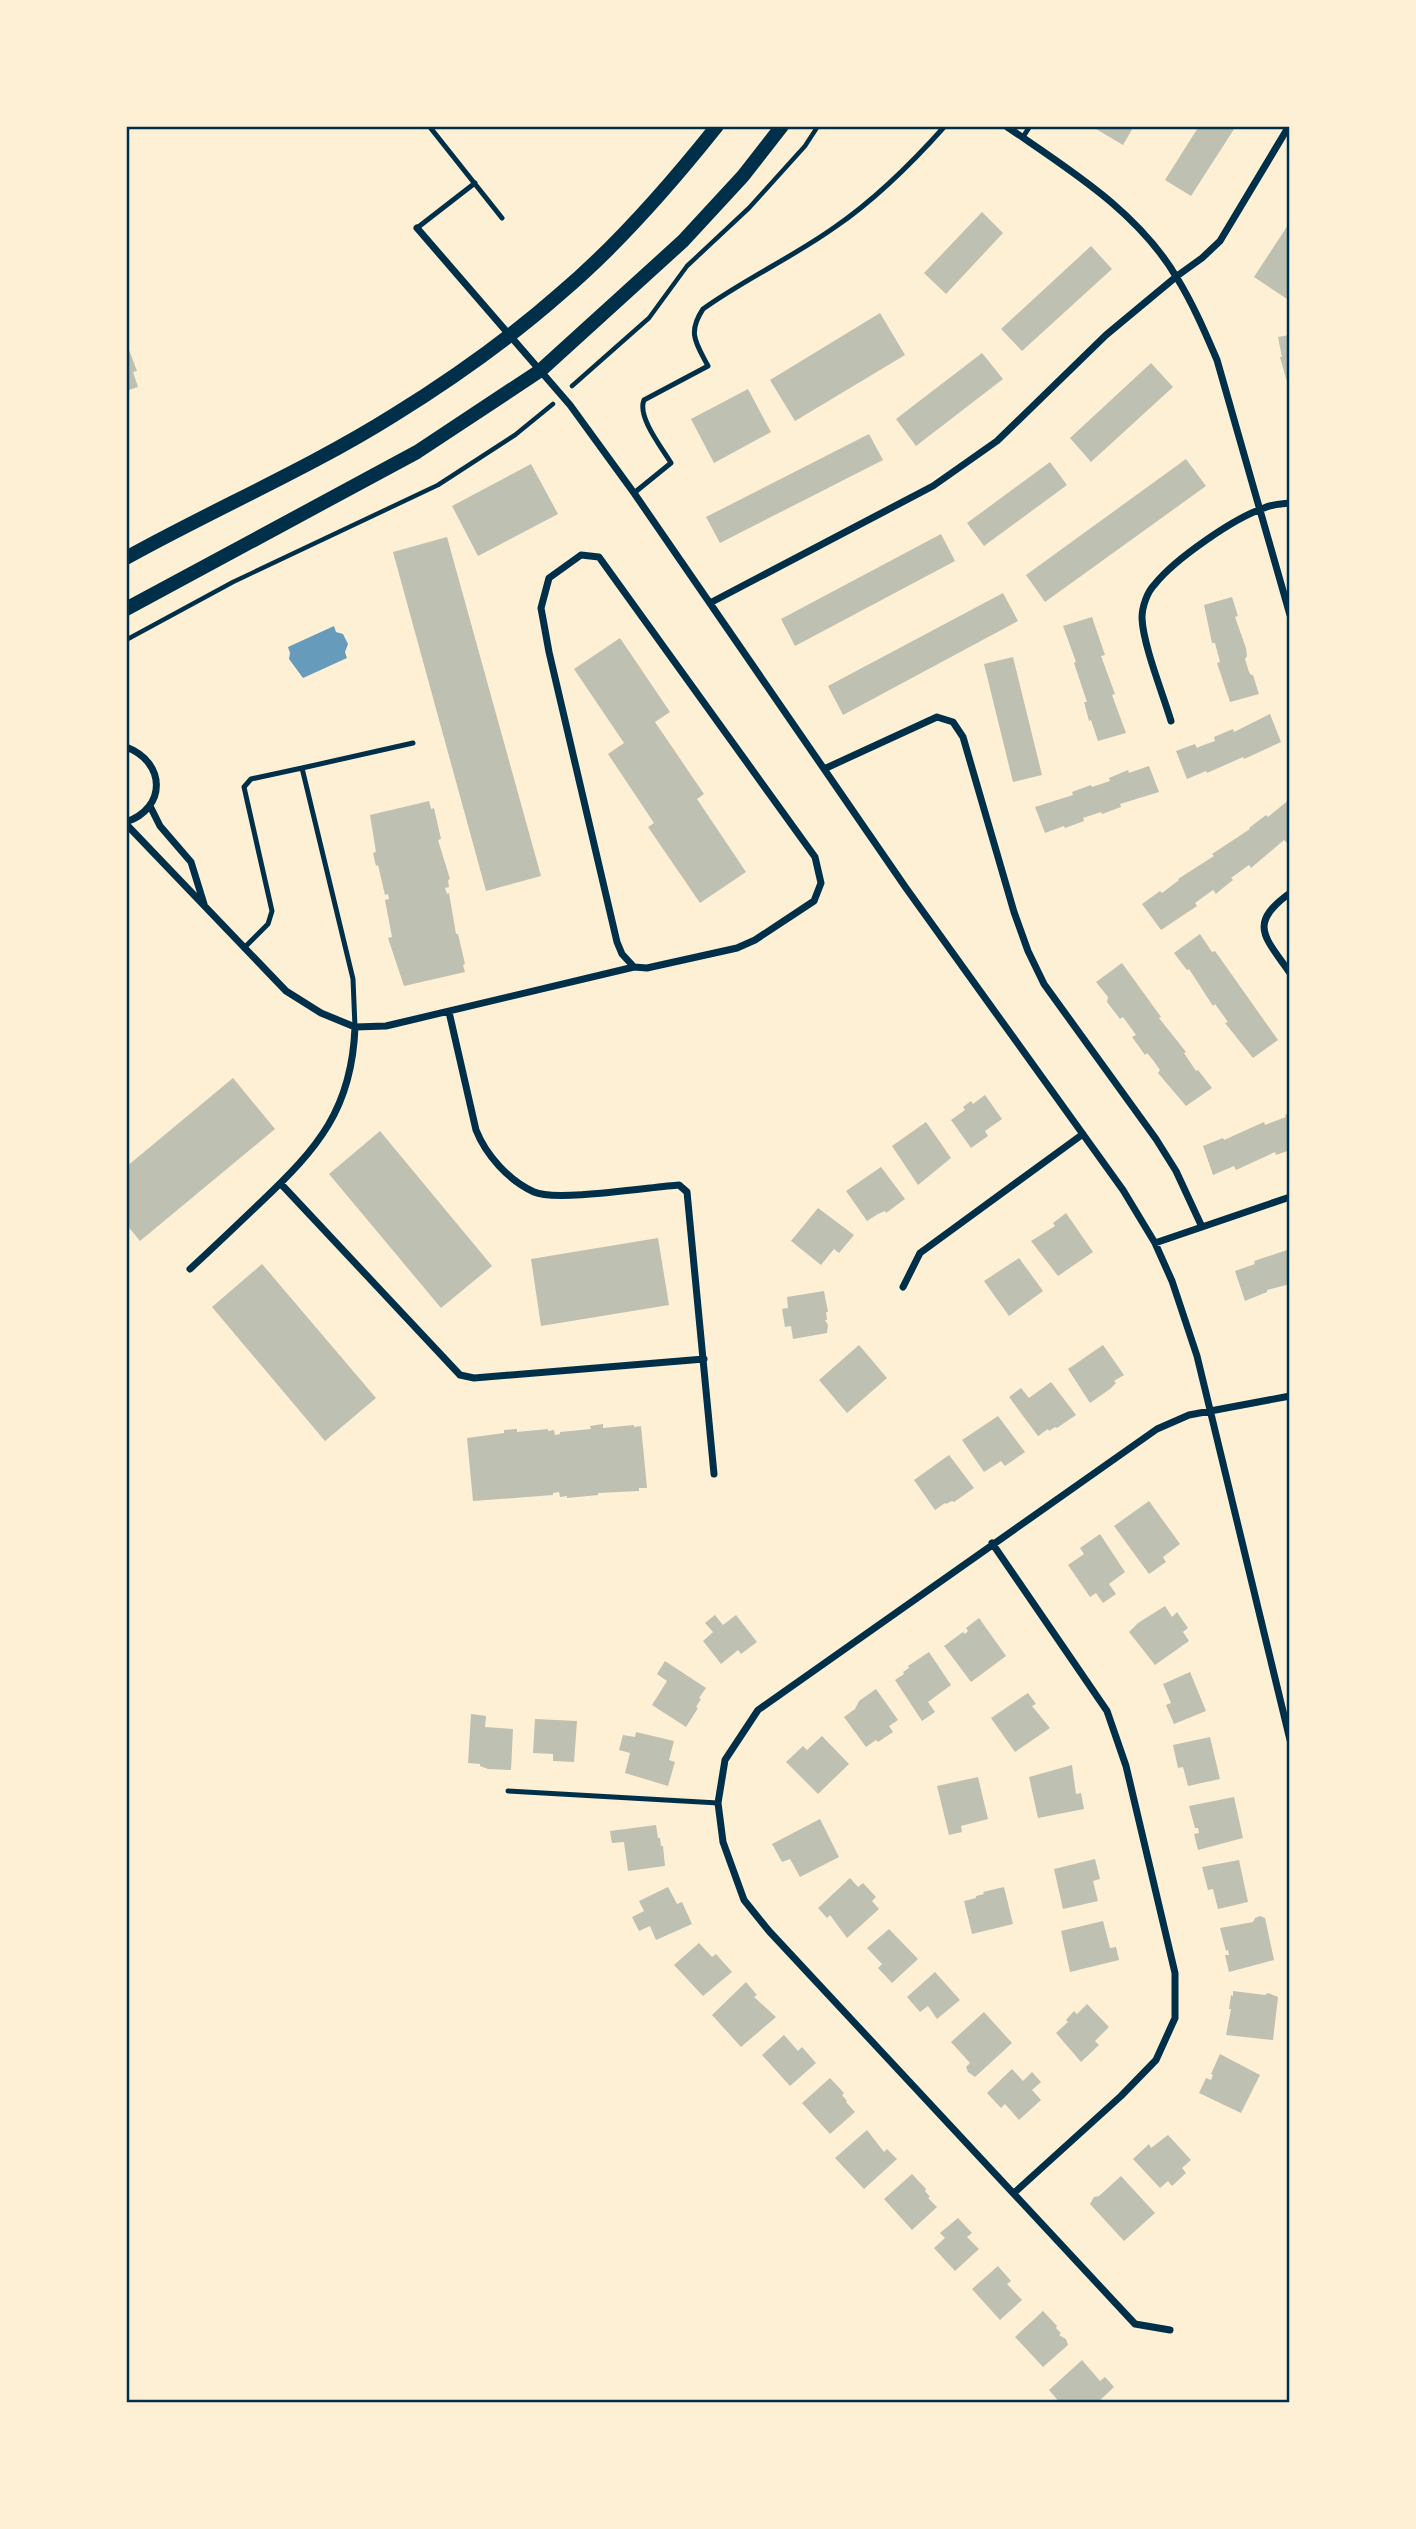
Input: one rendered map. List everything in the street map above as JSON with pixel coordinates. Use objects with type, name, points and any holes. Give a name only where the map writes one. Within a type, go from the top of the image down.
[{"type":"main road","points":[[126,558],[349,442],[395,415],[509,336],[562,293],[644,213],[717,126]]},
{"type":"main road","points":[[126,609],[417,452],[541,370],[683,241],[743,176],[782,126]]},
{"type":"street","points":[[1006,126],[1092,187],[1139,228],[1177,276],[1217,360],[1290,615]]},
{"type":"street","points":[[710,603],[933,486],[997,441],[1106,335],[1220,241],[1289,126]]},
{"type":"street","points":[[417,228],[570,405],[634,493],[906,888],[1124,1190],[1155,1243],[1181,1306],[1197,1356],[1290,1740]]},
{"type":"street","points":[[1171,721],[1144,634],[1142,617],[1154,584],[1174,565],[1216,535],[1260,509],[1290,503]]},
{"type":"street","points":[[126,747],[147,759],[154,770],[156,782],[150,806],[126,823],[286,991],[321,1013],[355,1027],[386,1026],[634,967],[648,968],[737,948],[755,940],[814,901],[821,883],[815,857],[599,557],[582,555],[549,578],[541,608],[617,942],[622,954],[634,967]]},
{"type":"street","points":[[824,769],[937,717],[953,722],[963,737],[1019,925],[1044,984],[1156,1139],[1176,1171],[1202,1227]]},
{"type":"street","points":[[150,806],[160,826],[191,862],[204,904]]},
{"type":"street","points":[[1290,893],[1266,914],[1263,924],[1269,943],[1290,973]]},
{"type":"street","points":[[449,1012],[476,1130],[481,1144],[502,1170],[535,1192],[559,1196],[679,1185],[687,1192],[714,1474]]},
{"type":"street","points":[[190,1269],[281,1184],[322,1139],[349,1078],[355,1027]]},
{"type":"street","points":[[903,1287],[920,1253],[1083,1134]]},
{"type":"street","points":[[281,1184],[460,1375],[474,1378],[704,1359]]},
{"type":"street","points":[[1155,1243],[1290,1197]]},
{"type":"street","points":[[1170,2330],[1135,2324],[769,1931],[744,1900],[723,1842],[718,1802],[725,1760],[758,1710],[992,1543],[1157,1429],[1210,1410],[1290,1396]]},
{"type":"street","points":[[992,1543],[1107,1712],[1125,1766],[1175,1973],[1175,2018],[1156,2060],[1121,2096],[1014,2193]]},
{"type":"lane","points":[[429,126],[502,218]]},
{"type":"lane","points":[[634,493],[671,463],[644,418],[644,400],[708,366],[694,337],[696,320],[703,309],[835,228],[891,182],[945,126]]},
{"type":"lane","points":[[1023,137],[1030,126]]},
{"type":"lane","points":[[417,228],[475,183]]},
{"type":"lane","points":[[244,948],[268,924],[272,911],[244,787],[251,779],[413,743]]},
{"type":"lane","points":[[302,768],[353,979],[355,1027]]},
{"type":"lane","points":[[508,1791],[718,1802]]},
{"type":"path","points":[[592,370],[649,318],[687,266],[749,208],[805,146],[818,126]]},
{"type":"path","points":[[126,640],[325,536],[416,498],[536,419]]},
{"type":"water","points":[[334,626],[336,632],[343,634],[348,644],[345,652],[347,658],[303,678],[289,659],[288,647]]},
{"type":"building","points":[[1091,126],[1134,126],[1123,145]]},
{"type":"building","points":[[1199,126],[1236,126],[1191,196],[1165,180]]},
{"type":"building","points":[[982,212],[1003,233],[946,294],[924,273]]},
{"type":"building","points":[[1290,222],[1290,301],[1254,277]]},
{"type":"building","points":[[1091,246],[1112,269],[1022,351],[1001,329]]},
{"type":"building","points":[[880,313],[905,355],[795,421],[770,380]]},
{"type":"building","points":[[1290,335],[1289,389],[1280,357],[1278,337]]},
{"type":"building","points":[[126,342],[137,371],[133,372],[138,387],[126,391]]},
{"type":"building","points":[[982,353],[1003,379],[916,446],[896,419]]},
{"type":"building","points":[[1151,363],[1173,387],[1091,462],[1070,438]]},
{"type":"building","points":[[748,389],[771,432],[714,463],[691,419]]},
{"type":"building","points":[[869,434],[883,460],[720,543],[706,517]]},
{"type":"building","points":[[1186,459],[1206,486],[1045,602],[1026,575]]},
{"type":"building","points":[[1050,462],[1067,485],[984,546],[967,523]]},
{"type":"building","points":[[531,464],[558,514],[478,556],[452,506]]},
{"type":"building","points":[[941,534],[955,561],[795,646],[781,619]]},
{"type":"building","points":[[447,537],[541,876],[486,891],[393,552]]},
{"type":"building","points":[[1003,593],[1018,621],[843,715],[828,686]]},
{"type":"building","points":[[1232,597],[1238,616],[1235,617],[1246,648],[1245,659],[1259,694],[1230,702],[1217,663],[1220,662],[1215,643],[1212,643],[1204,605]]},
{"type":"building","points":[[1092,617],[1105,655],[1101,656],[1115,694],[1112,695],[1126,733],[1098,741],[1091,720],[1089,721],[1084,702],[1087,702],[1063,626]]},
{"type":"building","points":[[620,638],[670,712],[655,722],[704,794],[697,799],[746,872],[700,903],[648,827],[654,823],[608,754],[624,743],[574,669]]},
{"type":"building","points":[[1013,657],[1042,775],[1013,782],[984,664]]},
{"type":"building","points":[[1270,714],[1281,742],[1244,759],[1243,757],[1187,779],[1176,751],[1195,744],[1197,748],[1215,741],[1214,737],[1233,729],[1234,732]]},
{"type":"building","points":[[1149,766],[1159,792],[1045,833],[1035,807],[1073,795],[1072,792],[1091,785],[1092,787],[1110,781],[1109,778],[1128,770],[1129,773]]},
{"type":"building","points":[[1290,799],[1290,841],[1287,843],[1284,840],[1251,868],[1249,865],[1231,878],[1233,880],[1216,894],[1213,890],[1195,903],[1197,906],[1161,930],[1142,904],[1160,891],[1162,893]]},
{"type":"building","points":[[429,801],[431,809],[434,808],[441,839],[438,840],[450,879],[449,887],[445,888],[447,894],[449,893],[465,972],[404,986],[388,938],[392,937],[385,900],[389,899],[388,894],[385,895],[373,853],[376,852],[370,815]]},
{"type":"building","points":[[1200,934],[1278,1040],[1253,1058],[1225,1023],[1228,1022],[1215,1004],[1213,1006],[1189,969],[1187,970],[1174,953]]},
{"type":"building","points":[[1122,963],[1186,1052],[1184,1053],[1196,1071],[1198,1070],[1212,1088],[1186,1106],[1158,1073],[1160,1070],[1147,1053],[1145,1055],[1132,1037],[1136,1035],[1123,1017],[1120,1019],[1107,1002],[1108,997],[1096,982]]},
{"type":"building","points":[[233,1078],[275,1129],[140,1241],[126,1224],[126,1167]]},
{"type":"building","points":[[985,1095],[1002,1119],[985,1131],[988,1136],[971,1148],[951,1120],[965,1110],[963,1107],[971,1101],[973,1104]]},
{"type":"building","points":[[1290,1113],[1290,1150],[1276,1155],[1275,1152],[1236,1170],[1234,1166],[1213,1175],[1203,1146],[1223,1138],[1224,1140],[1264,1122],[1265,1125]]},
{"type":"building","points":[[926,1122],[951,1158],[918,1185],[892,1146]]},
{"type":"building","points":[[380,1131],[492,1266],[441,1308],[329,1174]]},
{"type":"building","points":[[881,1167],[905,1199],[886,1213],[885,1211],[867,1221],[846,1191]]},
{"type":"building","points":[[818,1208],[854,1235],[839,1253],[834,1249],[821,1265],[791,1241]]},
{"type":"building","points":[[1066,1213],[1093,1252],[1058,1276],[1031,1241],[1055,1226],[1053,1223]]},
{"type":"building","points":[[658,1238],[669,1305],[541,1326],[531,1259]]},
{"type":"building","points":[[1290,1249],[1290,1284],[1267,1290],[1245,1301],[1235,1271],[1255,1264],[1254,1261]]},
{"type":"building","points":[[1019,1258],[1043,1291],[1009,1316],[984,1281]]},
{"type":"building","points":[[262,1264],[376,1398],[325,1441],[212,1307]]},
{"type":"building","points":[[824,1291],[828,1312],[825,1320],[828,1325],[827,1333],[793,1339],[791,1326],[785,1327],[782,1309],[788,1308],[787,1297]]},
{"type":"building","points":[[859,1345],[887,1378],[847,1413],[819,1380]]},
{"type":"building","points":[[1103,1345],[1124,1375],[1090,1403],[1068,1369]]},
{"type":"building","points":[[1051,1382],[1076,1415],[1057,1428],[1048,1429],[1038,1436],[1009,1397],[1021,1388],[1029,1398]]},
{"type":"building","points":[[998,1416],[1025,1452],[1005,1466],[1001,1461],[984,1472],[962,1440]]},
{"type":"building","points":[[603,1424],[603,1428],[641,1426],[647,1488],[567,1498],[560,1497],[559,1492],[553,1495],[473,1501],[467,1438],[517,1429],[517,1432],[548,1429],[554,1430],[555,1435],[560,1432],[591,1429],[590,1426]]},
{"type":"building","points":[[949,1455],[974,1488],[954,1502],[945,1503],[935,1510],[914,1480]]},
{"type":"building","points":[[1149,1501],[1180,1544],[1163,1557],[1166,1562],[1149,1574],[1114,1526]]},
{"type":"building","points":[[1100,1534],[1125,1572],[1109,1584],[1116,1594],[1103,1603],[1096,1593],[1090,1597],[1068,1565],[1084,1554],[1080,1548]]},
{"type":"building","points":[[1165,1606],[1172,1617],[1177,1612],[1188,1628],[1183,1632],[1189,1641],[1155,1665],[1129,1632]]},
{"type":"building","points":[[715,1615],[723,1625],[736,1615],[757,1642],[741,1654],[738,1650],[721,1664],[703,1641],[713,1632],[705,1623]]},
{"type":"building","points":[[979,1618],[1006,1656],[971,1682],[944,1646],[963,1632],[965,1634],[968,1631],[966,1628]]},
{"type":"building","points":[[929,1652],[951,1685],[928,1702],[935,1712],[922,1721],[895,1680],[904,1674],[908,1666]]},
{"type":"building","points":[[665,1661],[706,1688],[686,1727],[652,1705],[667,1681],[657,1674]]},
{"type":"building","points":[[1190,1672],[1206,1711],[1174,1724],[1166,1705],[1171,1703],[1163,1684]]},
{"type":"building","points":[[876,1689],[898,1720],[889,1726],[893,1732],[866,1747],[844,1717],[855,1709],[859,1701]]},
{"type":"building","points":[[1028,1693],[1036,1704],[1032,1706],[1050,1728],[1015,1752],[991,1718]]},
{"type":"building","points":[[471,1714],[486,1716],[485,1727],[513,1729],[511,1770],[488,1769],[480,1764],[468,1763]]},
{"type":"building","points":[[535,1719],[577,1721],[574,1762],[553,1761],[553,1754],[533,1753]]},
{"type":"building","points":[[636,1732],[674,1741],[669,1760],[675,1762],[668,1786],[625,1773],[630,1753],[619,1750],[623,1735],[635,1737]]},
{"type":"building","points":[[822,1736],[849,1764],[818,1794],[786,1762],[803,1746],[807,1750]]},
{"type":"building","points":[[1210,1737],[1220,1779],[1188,1786],[1183,1767],[1178,1768],[1173,1745]]},
{"type":"building","points":[[1072,1765],[1076,1794],[1081,1793],[1084,1809],[1038,1818],[1029,1777]]},
{"type":"building","points":[[978,1777],[988,1819],[961,1826],[962,1832],[949,1835],[937,1786]]},
{"type":"building","points":[[1234,1797],[1243,1838],[1198,1850],[1194,1834],[1199,1833],[1198,1828],[1195,1828],[1189,1806]]},
{"type":"building","points":[[820,1819],[839,1857],[800,1877],[790,1859],[782,1862],[772,1844]]},
{"type":"building","points":[[656,1825],[658,1838],[663,1846],[665,1866],[628,1871],[624,1842],[612,1843],[610,1831]]},
{"type":"building","points":[[1095,1859],[1100,1879],[1093,1881],[1098,1901],[1063,1909],[1054,1869]]},
{"type":"building","points":[[1239,1860],[1248,1902],[1218,1909],[1213,1889],[1208,1890],[1202,1867]]},
{"type":"building","points":[[850,1878],[858,1887],[863,1883],[876,1897],[872,1901],[879,1909],[847,1938],[830,1915],[827,1918],[818,1908]]},
{"type":"building","points":[[668,1887],[677,1904],[682,1902],[692,1924],[656,1940],[650,1926],[639,1931],[632,1917],[644,1911],[639,1901]]},
{"type":"building","points":[[1004,1887],[1013,1924],[972,1934],[964,1901],[976,1898],[984,1894],[983,1892]]},
{"type":"building","points":[[1260,1916],[1265,1918],[1274,1960],[1229,1972],[1225,1955],[1229,1955],[1228,1950],[1226,1951],[1220,1928],[1253,1922]]},
{"type":"building","points":[[1103,1921],[1110,1948],[1116,1947],[1119,1960],[1070,1972],[1061,1931]]},
{"type":"building","points":[[889,1929],[918,1959],[892,1983],[878,1968],[882,1964],[867,1948]]},
{"type":"building","points":[[699,1943],[712,1957],[716,1954],[732,1972],[703,1996],[674,1965]]},
{"type":"building","points":[[935,1972],[960,2000],[937,2019],[928,2006],[920,2012],[907,1997]]},
{"type":"building","points":[[746,1982],[757,1995],[754,1997],[776,2017],[741,2047],[712,2015]]},
{"type":"building","points":[[1233,1991],[1265,1995],[1268,1993],[1278,1997],[1273,2040],[1226,2035]]},
{"type":"building","points":[[1087,2004],[1109,2027],[1095,2041],[1099,2045],[1081,2062],[1056,2033],[1068,2022],[1066,2020],[1074,2011],[1077,2014]]},
{"type":"building","points":[[984,2012],[1012,2043],[975,2077],[966,2067],[970,2063],[951,2042]]},
{"type":"building","points":[[784,2035],[798,2051],[802,2047],[816,2063],[790,2086],[762,2055]]},
{"type":"building","points":[[1220,2054],[1260,2075],[1241,2113],[1199,2093],[1206,2078],[1211,2080]]},
{"type":"building","points":[[1012,2069],[1023,2081],[1032,2072],[1041,2082],[1032,2090],[1041,2100],[1019,2120],[1005,2104],[1001,2108],[987,2093]]},
{"type":"building","points":[[830,2078],[844,2093],[842,2095],[846,2102],[855,2112],[830,2134],[802,2103]]},
{"type":"building","points":[[867,2130],[884,2152],[887,2149],[897,2159],[864,2189],[835,2158]]},
{"type":"building","points":[[1168,2135],[1191,2160],[1182,2168],[1186,2173],[1172,2186],[1168,2181],[1160,2188],[1133,2159],[1149,2144],[1151,2148]]},
{"type":"building","points":[[912,2174],[926,2189],[930,2197],[928,2198],[937,2207],[912,2230],[884,2199]]},
{"type":"building","points":[[1121,2176],[1155,2213],[1124,2241],[1090,2204],[1094,2197],[1099,2196]]},
{"type":"building","points":[[958,2218],[972,2233],[967,2237],[979,2249],[955,2271],[934,2248],[945,2238],[940,2233]]},
{"type":"building","points":[[998,2266],[1011,2281],[1007,2284],[1022,2300],[1000,2320],[972,2289]]},
{"type":"building","points":[[1043,2311],[1057,2326],[1061,2333],[1059,2335],[1066,2339],[1068,2345],[1043,2367],[1015,2337]]},
{"type":"building","points":[[1082,2360],[1100,2381],[1105,2377],[1114,2387],[1097,2403],[1060,2403],[1049,2390]]}]
